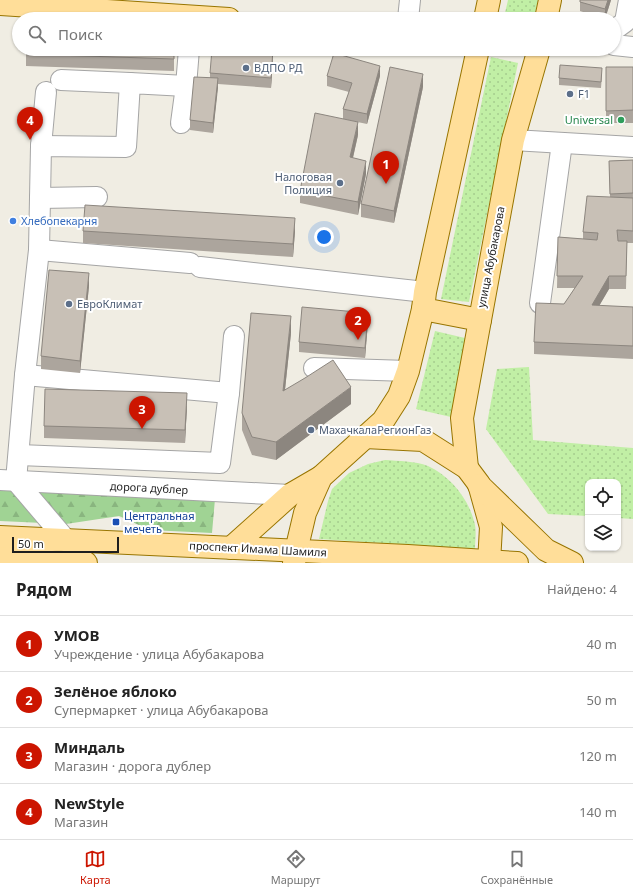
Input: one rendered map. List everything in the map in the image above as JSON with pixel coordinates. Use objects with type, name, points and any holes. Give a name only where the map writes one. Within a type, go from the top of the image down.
[{"type":"main road","points":[[487,12],[490,0]]},
{"type":"main road","points":[[547,12],[550,0]]},
{"type":"main road","points":[[0,4],[78,4],[143,12]]},
{"type":"main road","points":[[231,548],[290,495],[321,477],[383,421],[399,396],[408,372],[476,56]]},
{"type":"main road","name":"улица Абубакарова","points":[[490,562],[491,527],[473,476],[462,418],[513,140],[537,56]]},
{"type":"main road","points":[[424,301],[480,320]]},
{"type":"main road","points":[[365,436],[423,440],[473,476],[546,550],[572,563]]},
{"type":"main road","points":[[295,557],[305,513],[321,477]]},
{"type":"main road","name":"проспект Имама Шамиля","points":[[0,537],[231,548],[295,557],[408,556],[517,563]]},
{"type":"main road","points":[[0,558],[86,563]]},
{"type":"street","points":[[409,12],[410,0]]},
{"type":"street","points":[[621,24],[624,22],[629,0]]},
{"type":"street","points":[[621,46],[633,47]]},
{"type":"street","points":[[180,123],[186,86],[188,56]]},
{"type":"street","points":[[61,80],[186,86]]},
{"type":"street","points":[[41,146],[126,147],[130,83]]},
{"type":"street","points":[[46,92],[41,146],[39,250],[25,375],[19,455],[8,480],[67,541]]},
{"type":"street","points":[[513,140],[633,147]]},
{"type":"street","points":[[540,303],[562,143]]},
{"type":"street","points":[[40,198],[97,197]]},
{"type":"street","points":[[39,250],[195,265],[424,301]]},
{"type":"street","points":[[19,455],[220,463],[229,393],[234,336]]},
{"type":"street","points":[[314,368],[408,372]]},
{"type":"street","points":[[25,375],[229,393]]},
{"type":"street","name":"дорога дублер","points":[[8,480],[290,495]]},
{"type":"green space","points":[[508,0],[538,0],[535,12],[505,12]]},
{"type":"green space","points":[[491,57],[518,63],[469,302],[441,299]]},
{"type":"green space","points":[[435,331],[465,338],[451,417],[416,409]]},
{"type":"green space","points":[[529,367],[533,440],[633,448],[633,519],[621,518],[621,479],[585,479],[585,516],[548,514],[486,429],[497,369]]},
{"type":"green space","points":[[385,460],[423,464],[436,470],[451,482],[463,496],[471,512],[476,535],[475,549],[319,539],[332,489],[349,473],[368,464]]},
{"type":"green space","points":[[0,489],[14,489],[43,523],[0,521]]},
{"type":"green space","points":[[37,490],[215,499],[212,533],[150,530],[119,516],[66,524]]},
{"type":"building","points":[[580,0],[608,0],[605,9],[580,2]]},
{"type":"building","points":[[85,56],[174,56],[174,59]]},
{"type":"building","points":[[211,56],[273,56],[271,78],[210,73]]},
{"type":"building","points":[[333,56],[345,56],[380,66],[367,114],[343,109],[352,83],[327,76]]},
{"type":"building","points":[[560,65],[602,68],[601,82],[559,78]]},
{"type":"building","points":[[390,67],[423,74],[394,211],[361,204]]},
{"type":"building","points":[[606,67],[633,67],[633,110],[606,111]]},
{"type":"building","points":[[194,77],[218,78],[213,123],[190,120]]},
{"type":"building","points":[[315,113],[358,122],[350,157],[366,161],[358,202],[300,191]]},
{"type":"building","points":[[633,160],[633,193],[610,194],[609,161]]},
{"type":"building","points":[[587,196],[633,198],[633,231],[617,230],[618,241],[627,241],[626,276],[609,276],[592,305],[633,307],[633,346],[534,342],[536,303],[564,304],[583,276],[557,276],[558,237],[597,240],[598,233],[583,232]]},
{"type":"building","points":[[85,205],[295,218],[293,244],[83,231]]},
{"type":"building","points":[[49,270],[89,273],[80,361],[41,356]]},
{"type":"building","points":[[302,307],[368,313],[365,348],[299,342]]},
{"type":"building","points":[[251,313],[291,316],[283,391],[333,360],[351,387],[276,442],[252,437],[242,413]]},
{"type":"building","points":[[45,389],[187,393],[185,430],[44,426]]},
{"type":"place","name":"ВДПО РД","points":[[246,68]]},
{"type":"place","name":"F1","points":[[570,94]]},
{"type":"place","name":"Universal","points":[[621,120]]},
{"type":"place","name":"NewStyle","points":[[30,140]]},
{"type":"place","name":"Налоговая Полиция","points":[[340,183]]},
{"type":"place","name":"УМОВ","points":[[386,184]]},
{"type":"place","name":"Хлебопекарня","points":[[13,221]]},
{"type":"place","name":"ЕвроКлимат","points":[[69,304]]},
{"type":"place","name":"Зелёное яблоко","points":[[358,340]]},
{"type":"place","name":"Миндаль","points":[[142,429]]},
{"type":"place","name":"МахачкалаРегионГаз","points":[[311,430]]},
{"type":"place","name":"Центральная мечеть","points":[[116,522]]}]
